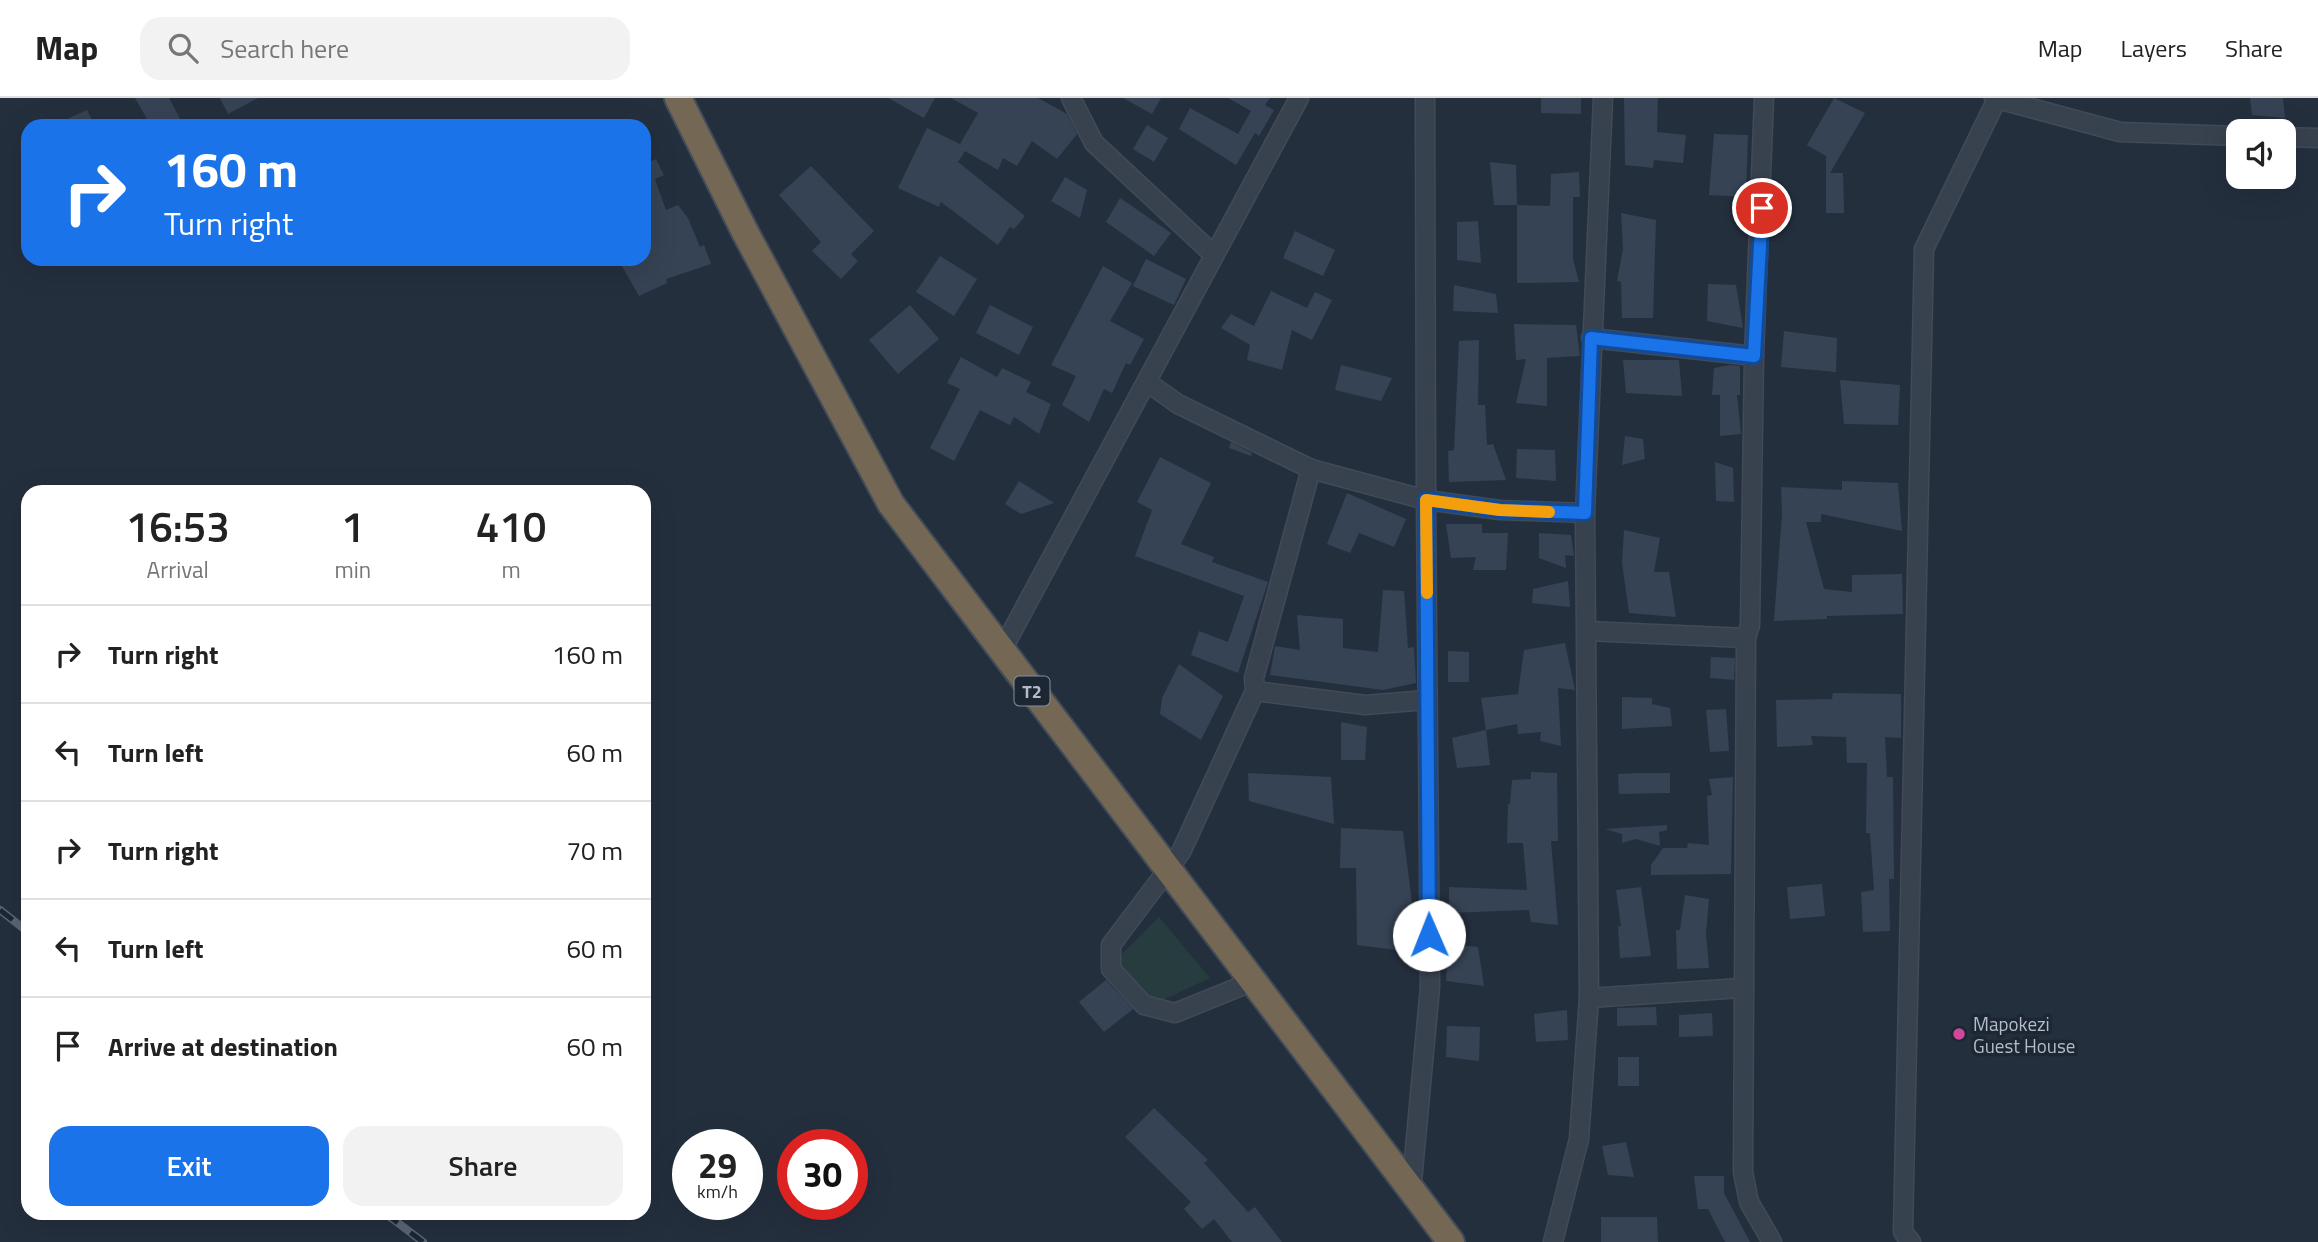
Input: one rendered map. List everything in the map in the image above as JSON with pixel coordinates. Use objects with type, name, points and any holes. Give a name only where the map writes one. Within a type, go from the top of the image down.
[{"type":"highway","name":"T2","points":[[678,98],[745,232],[891,505],[1451,1242]]},
{"type":"street","points":[[1071,98],[1094,143],[1213,254]]},
{"type":"street","points":[[1002,650],[1299,98]]},
{"type":"street","points":[[1411,1192],[1430,987],[1425,98]]},
{"type":"street","points":[[1553,1242],[1579,1139],[1589,998],[1585,513],[1603,98]]},
{"type":"street","points":[[1764,98],[1754,356],[1750,625],[1746,638],[1743,1172],[1749,1202],[1772,1242]]},
{"type":"street","points":[[1902,1239],[1924,249],[1996,99],[2120,132],[2226,136]]},
{"type":"street","points":[[2296,137],[2318,138]]},
{"type":"street","points":[[1591,338],[1754,356]]},
{"type":"street","points":[[1147,382],[1178,404],[1311,469],[1426,500],[1500,510],[1585,513]]},
{"type":"street","points":[[1254,981],[1175,1013],[1144,1005],[1111,969],[1111,945],[1181,852],[1255,691],[1254,678],[1311,469]]},
{"type":"street","points":[[1587,631],[1746,638]]},
{"type":"street","points":[[1255,691],[1365,705],[1427,700]]},
{"type":"street","points":[[1589,998],[1742,988]]},
{"type":"green space","points":[[1159,917],[1210,978],[1161,1001],[1143,997],[1120,970],[1121,955]]},
{"type":"building","points":[[135,98],[169,98],[180,119],[147,119]]},
{"type":"building","points":[[220,98],[258,98],[228,114]]},
{"type":"building","points":[[888,98],[935,98],[924,118]]},
{"type":"building","points":[[951,98],[1038,98],[1067,114],[1077,134],[1057,159],[1032,141],[1017,166],[1003,158],[998,170],[965,151],[958,162],[1025,216],[1014,229],[1010,227],[998,245],[941,202],[939,207],[898,188],[927,128],[960,144],[978,113]]},
{"type":"building","points":[[1123,98],[1161,98],[1152,114]]},
{"type":"building","points":[[1228,98],[1270,98],[1265,105],[1274,110],[1259,136],[1255,133],[1236,165],[1179,129],[1190,108],[1238,134],[1251,111]]},
{"type":"building","points":[[1541,98],[1581,98],[1581,114],[1541,113]]},
{"type":"building","points":[[1624,98],[1658,98],[1657,132],[1686,135],[1683,163],[1654,160],[1653,168],[1625,165]]},
{"type":"building","points":[[1834,98],[1865,113],[1830,173],[1843,173],[1844,213],[1826,213],[1826,156],[1807,145]]},
{"type":"building","points":[[2250,98],[2283,98],[2285,118],[2252,115]]},
{"type":"building","points":[[87,110],[92,119],[67,119]]},
{"type":"building","points":[[1147,125],[1168,138],[1154,162],[1133,149]]},
{"type":"building","points":[[1714,134],[1748,135],[1746,197],[1709,195]]},
{"type":"building","points":[[656,159],[664,175],[655,179],[666,210],[678,205],[688,218],[700,247],[704,245],[711,264],[666,279],[667,283],[639,296],[622,266],[651,266],[651,162]]},
{"type":"building","points":[[1490,162],[1516,165],[1517,205],[1494,205]]},
{"type":"building","points":[[811,166],[874,231],[851,254],[858,261],[841,279],[812,251],[821,242],[779,195]]},
{"type":"building","points":[[1579,172],[1580,197],[1573,197],[1573,259],[1579,282],[1517,283],[1517,205],[1550,206],[1551,174]]},
{"type":"building","points":[[1065,177],[1087,190],[1080,218],[1051,201]]},
{"type":"building","points":[[1120,198],[1171,233],[1154,256],[1106,222]]},
{"type":"building","points":[[1621,213],[1656,220],[1653,318],[1622,318],[1621,282],[1617,281],[1623,249]]},
{"type":"building","points":[[1478,221],[1481,263],[1457,260],[1457,222]]},
{"type":"building","points":[[1295,231],[1335,250],[1323,276],[1283,258]]},
{"type":"building","points":[[940,256],[977,279],[954,316],[916,292]]},
{"type":"building","points":[[1146,259],[1186,279],[1174,305],[1133,286]]},
{"type":"building","points":[[1103,266],[1132,283],[1110,321],[1144,339],[1130,365],[1126,363],[1112,393],[1104,389],[1089,422],[1062,405],[1076,376],[1051,365]]},
{"type":"building","points":[[1708,284],[1736,285],[1743,328],[1707,321]]},
{"type":"building","points":[[1454,285],[1496,294],[1498,313],[1453,311]]},
{"type":"building","points":[[1271,291],[1307,308],[1315,292],[1332,300],[1312,340],[1292,330],[1282,370],[1247,360],[1250,345],[1221,328],[1231,314],[1254,326]]},
{"type":"building","points":[[910,305],[939,339],[898,374],[869,340]]},
{"type":"building","points":[[990,305],[1033,327],[1019,355],[976,333]]},
{"type":"building","points":[[1514,324],[1576,325],[1580,356],[1547,358],[1547,406],[1516,403],[1526,359],[1516,360]]},
{"type":"building","points":[[1784,331],[1837,338],[1836,372],[1781,367]]},
{"type":"building","points":[[1479,340],[1478,405],[1485,405],[1487,445],[1493,444],[1506,480],[1449,482],[1448,451],[1454,450],[1459,341]]},
{"type":"building","points":[[961,357],[997,377],[1002,368],[1031,382],[1026,392],[1051,404],[1039,434],[1014,417],[1010,425],[980,410],[954,461],[930,448],[960,389],[947,383]]},
{"type":"building","points":[[1623,360],[1679,360],[1682,396],[1626,393]]},
{"type":"building","points":[[1341,365],[1392,378],[1381,401],[1335,390]]},
{"type":"building","points":[[1740,366],[1740,395],[1737,395],[1741,434],[1720,436],[1720,395],[1712,395],[1714,368]]},
{"type":"building","points":[[1840,380],[1900,385],[1898,425],[1844,424]]},
{"type":"building","points":[[1625,436],[1643,439],[1645,459],[1622,465]]},
{"type":"building","points":[[1231,442],[1252,453],[1251,456],[1229,448]]},
{"type":"building","points":[[1517,449],[1555,450],[1556,481],[1516,478]]},
{"type":"building","points":[[1160,457],[1211,483],[1181,544],[1214,557],[1212,562],[1268,582],[1238,673],[1191,655],[1199,631],[1228,642],[1244,596],[1135,556],[1152,510],[1137,502]]},
{"type":"building","points":[[1715,462],[1733,468],[1734,502],[1716,501]]},
{"type":"building","points":[[1019,481],[1054,503],[1021,514],[1005,504]]},
{"type":"building","points":[[1842,481],[1898,483],[1902,531],[1821,514],[1821,522],[1806,522],[1824,589],[1852,592],[1852,575],[1902,574],[1903,614],[1827,616],[1827,619],[1774,621],[1782,514],[1781,487],[1842,490]]},
{"type":"building","points":[[1347,493],[1406,519],[1394,547],[1359,533],[1350,553],[1327,544]]},
{"type":"building","points":[[1446,524],[1482,524],[1482,533],[1508,533],[1506,570],[1473,570],[1476,557],[1451,558]]},
{"type":"building","points":[[1624,530],[1660,538],[1654,572],[1669,572],[1676,617],[1629,613],[1622,563]]},
{"type":"building","points":[[1539,533],[1571,535],[1574,556],[1565,555],[1566,568],[1539,558]]},
{"type":"building","points":[[1568,581],[1570,607],[1532,603],[1533,589]]},
{"type":"building","points":[[1383,590],[1404,591],[1408,648],[1414,647],[1416,683],[1383,690],[1270,675],[1275,646],[1300,650],[1297,615],[1343,619],[1343,648],[1378,652]]},
{"type":"building","points":[[1565,643],[1575,690],[1558,688],[1561,746],[1540,741],[1541,732],[1518,734],[1517,724],[1486,730],[1481,698],[1518,694],[1524,650]]},
{"type":"building","points":[[1448,651],[1469,652],[1469,682],[1448,682]]},
{"type":"building","points":[[1711,657],[1735,658],[1734,680],[1710,678]]},
{"type":"building","points":[[1179,664],[1223,696],[1201,740],[1160,714],[1162,698]]},
{"type":"building","points":[[1833,693],[1901,694],[1901,738],[1885,737],[1887,777],[1893,777],[1894,879],[1889,879],[1890,931],[1863,932],[1861,892],[1874,890],[1870,833],[1866,833],[1867,763],[1847,763],[1846,737],[1811,736],[1813,745],[1777,747],[1776,700],[1832,699]]},
{"type":"building","points":[[1622,697],[1652,698],[1652,704],[1670,708],[1672,726],[1622,729]]},
{"type":"building","points":[[1726,709],[1729,751],[1710,752],[1706,710]]},
{"type":"building","points":[[1341,722],[1367,727],[1365,760],[1341,760]]},
{"type":"building","points":[[1486,730],[1490,765],[1457,768],[1452,738]]},
{"type":"building","points":[[1531,772],[1557,773],[1558,841],[1551,841],[1558,925],[1531,922],[1529,910],[1449,913],[1449,887],[1527,890],[1523,843],[1507,843],[1508,804],[1512,780],[1531,779]]},
{"type":"building","points":[[1248,773],[1331,777],[1334,824],[1249,801]]},
{"type":"building","points":[[1670,773],[1670,793],[1619,794],[1618,774]]},
{"type":"building","points":[[1733,777],[1731,874],[1651,875],[1651,865],[1663,848],[1687,848],[1688,843],[1709,845],[1707,796],[1712,795],[1709,779]]},
{"type":"building","points":[[1667,825],[1667,830],[1659,832],[1660,846],[1636,839],[1622,843],[1622,834],[1605,829]]},
{"type":"building","points":[[1341,828],[1403,831],[1413,911],[1409,911],[1405,951],[1357,945],[1356,868],[1340,868]]},
{"type":"building","points":[[1822,884],[1825,916],[1790,919],[1787,887]]},
{"type":"building","points":[[1641,887],[1651,956],[1620,958],[1618,927],[1621,926],[1616,890]]},
{"type":"building","points":[[1685,895],[1709,899],[1706,934],[1709,968],[1677,969],[1676,930],[1680,930]]},
{"type":"building","points":[[1448,944],[1478,947],[1484,986],[1446,981]]},
{"type":"building","points":[[1106,980],[1133,1009],[1104,1032],[1079,1002]]},
{"type":"building","points":[[1656,1007],[1657,1025],[1617,1026],[1617,1008]]},
{"type":"building","points":[[1567,1010],[1568,1040],[1536,1042],[1534,1014]]},
{"type":"building","points":[[1712,1013],[1713,1036],[1679,1037],[1679,1015]]},
{"type":"building","points":[[1447,1026],[1480,1027],[1479,1061],[1446,1057]]},
{"type":"building","points":[[1618,1057],[1639,1057],[1639,1086],[1618,1086]]},
{"type":"building","points":[[1154,1108],[1208,1160],[1204,1163],[1248,1212],[1255,1207],[1282,1242],[1232,1242],[1214,1219],[1202,1229],[1184,1209],[1191,1202],[1125,1137]]},
{"type":"building","points":[[1626,1142],[1634,1177],[1608,1175],[1602,1146]]},
{"type":"building","points":[[1694,1176],[1724,1176],[1724,1193],[1750,1242],[1725,1242],[1708,1209],[1698,1209]]},
{"type":"building","points":[[1601,1217],[1657,1217],[1658,1242],[1601,1242]]},
{"type":"railway","points":[[0,910],[21,926]]},
{"type":"railway","points":[[394,1220],[423,1242]]},
{"type":"slow traffic","points":[[1427,593],[1426,500],[1500,510],[1549,512]]},
{"type":"place","name":"Mapokezi Guest House","points":[[1959,1034]]},
{"type":"route","points":[[1429,935],[1426,500],[1500,510],[1585,513],[1591,338],[1754,356],[1762,208]]}]
